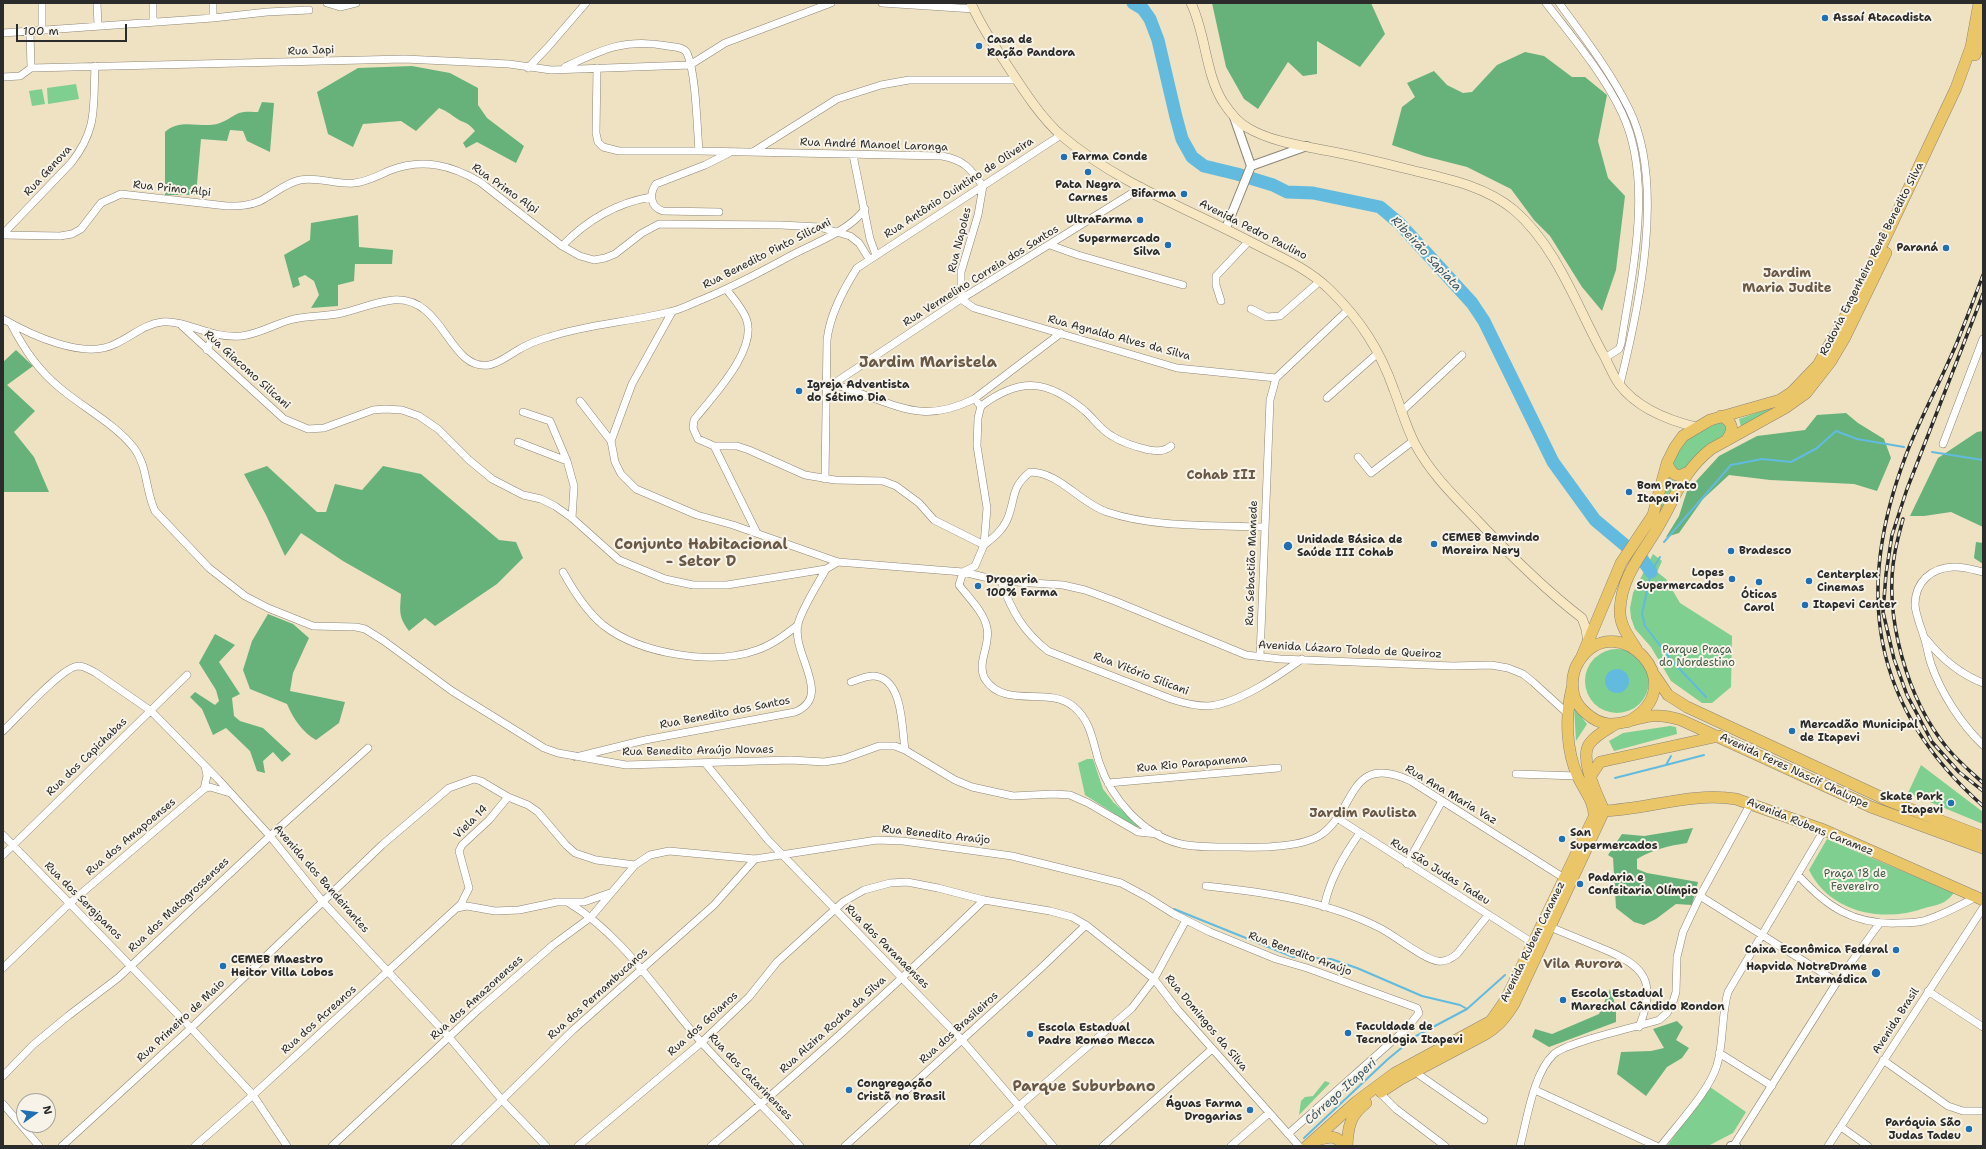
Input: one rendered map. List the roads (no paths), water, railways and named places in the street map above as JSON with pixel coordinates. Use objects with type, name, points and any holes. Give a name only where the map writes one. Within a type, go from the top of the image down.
[{"type":"main road","points":[[1191,3],[1216,85],[1223,101],[1233,115],[1247,128],[1280,140],[1368,159],[1470,186],[1492,195],[1512,208],[1529,223],[1546,246],[1620,384],[1644,406],[1667,420],[1696,427]]},
{"type":"main road","name":"Rodovia Engenheiro Renê Benedito Silva","points":[[1582,656],[1621,563],[1653,515],[1667,463],[1675,447],[1683,436],[1696,427],[1721,416],[1780,400],[1792,392],[1818,365],[1849,310],[1874,261],[1956,88],[1971,46],[1979,3]]},
{"type":"main road","name":"Avenida Pedro Paulino","points":[[972,6],[992,43],[1017,80],[1037,108],[1061,135],[1092,158],[1142,187],[1226,228],[1249,241],[1289,259],[1320,281],[1365,330],[1378,353],[1413,441],[1434,474],[1515,560],[1582,618],[1586,629],[1588,643]]},
{"type":"main road","name":"Rodovia Engenheiro Renê Benedito Silva","points":[[1636,648],[1625,632],[1620,611],[1622,594],[1632,566],[1658,528],[1686,473],[1701,457],[1802,397],[1831,361],[1860,306],[1947,126],[1979,43],[1983,23]]},
{"type":"main road","points":[[1721,416],[1728,419],[1733,427],[1733,431],[1726,441]]},
{"type":"main road","points":[[1667,463],[1672,473],[1676,476],[1681,476],[1686,473]]},
{"type":"main road","points":[[1572,686],[1575,698],[1581,709],[1591,718],[1602,724],[1614,725],[1627,722],[1637,717],[1645,709],[1651,700],[1654,689],[1654,675],[1645,656],[1636,648],[1619,642],[1602,643],[1591,648],[1582,656],[1576,665],[1573,675],[1567,713],[1568,734],[1578,776],[1600,811]]},
{"type":"main road","name":"Avenida Feres Nascif Chaluppe","points":[[1654,675],[1668,695],[1687,707],[1887,800],[1983,837]]},
{"type":"main road","name":"Avenida Feres Nascif Chaluppe","points":[[1627,722],[1649,716],[1669,716],[1681,720],[1719,736],[1871,807],[1983,848]]},
{"type":"main road","points":[[1600,811],[1590,777],[1586,751],[1589,744],[1601,733],[1614,725]]},
{"type":"main road","points":[[1590,777],[1600,762],[1719,736]]},
{"type":"main road","name":"Avenida Rubens Caramez","points":[[1600,811],[1710,797],[1723,797],[1751,803],[1824,830],[1979,898]]},
{"type":"main road","name":"Avenida Rubem Caramez","points":[[1310,1144],[1356,1102],[1395,1073],[1491,1020],[1505,1001],[1594,817],[1600,811]]},
{"type":"main road","name":"Avenida Rubem Caramez","points":[[1347,1146],[1348,1130],[1352,1118],[1356,1112],[1380,1093],[1414,1072],[1484,1035],[1497,1027],[1505,1019],[1514,1004],[1550,927],[1600,811]]},
{"type":"main road","points":[[1310,1144],[1333,1136],[1338,1138],[1342,1146]]},
{"type":"street","points":[[42,3],[42,31]]},
{"type":"street","points":[[97,3],[98,26]]},
{"type":"street","points":[[153,3],[153,22]]},
{"type":"street","points":[[213,3],[213,18]]},
{"type":"street","points":[[267,3],[267,12]]},
{"type":"street","points":[[327,3],[340,7],[356,3]]},
{"type":"street","points":[[528,68],[586,3]]},
{"type":"street","points":[[690,65],[725,44],[831,3]]},
{"type":"street","points":[[882,3],[972,6]]},
{"type":"street","points":[[1546,3],[1590,59],[1622,113],[1634,148],[1640,208],[1632,276],[1621,344],[1619,349],[1605,358]]},
{"type":"street","points":[[1559,3],[1596,52],[1626,104],[1642,148],[1649,209],[1641,279],[1620,384]]},
{"type":"street","points":[[3,33],[309,10]]},
{"type":"street","points":[[3,77],[20,76],[31,68],[30,31]]},
{"type":"street","points":[[562,69],[601,50],[614,46],[636,43],[653,43],[682,48],[687,54],[690,65],[699,151]]},
{"type":"street","name":"Rua Japi","points":[[31,68],[424,59],[509,64],[528,68],[551,70],[690,65]]},
{"type":"street","name":"Rua Genova","points":[[3,235],[71,163],[81,150],[88,136],[92,123],[94,66]]},
{"type":"street","name":"Rua André Manoel Laronga","points":[[597,68],[596,133],[598,142],[603,147],[619,151],[699,151],[729,153],[753,152],[942,156],[964,163],[983,186]]},
{"type":"street","points":[[753,152],[837,99],[869,89],[909,80],[1017,80]]},
{"type":"street","points":[[1233,115],[1251,167]]},
{"type":"street","name":"Rua Antônio Ouintino de Oliveira","points":[[826,479],[830,384],[827,340],[829,323],[849,280],[857,268],[1061,135]]},
{"type":"street","points":[[1226,228],[1251,167],[1307,146]]},
{"type":"street","points":[[719,212],[663,211],[657,209],[653,205],[651,197],[656,184],[704,165],[729,153]]},
{"type":"street","points":[[854,154],[865,208],[872,257]]},
{"type":"street","name":"Rua Primo Alpi","points":[[3,235],[60,236],[72,234],[81,230],[101,203],[121,194],[227,206],[242,206],[260,201],[290,183],[300,180],[309,179],[354,183],[402,166],[419,163],[442,165],[467,174],[480,182],[562,246],[580,256],[594,260],[605,258],[614,254],[642,233],[659,224],[781,225],[819,228],[838,231],[850,236],[872,257]]},
{"type":"street","name":"Rua Napoles","points":[[961,299],[961,272],[978,215],[983,186]]},
{"type":"street","name":"Rua Vermelino Correia dos Santos","points":[[830,384],[961,299],[1142,187]]},
{"type":"street","points":[[562,246],[574,234],[606,212],[633,200],[651,197]]},
{"type":"street","name":"Rua Benedito Pinto Silicani","points":[[11,324],[57,343],[78,348],[99,349],[116,344],[145,327],[163,322],[214,334],[244,336],[267,330],[290,320],[344,313],[384,301],[406,301],[422,306],[429,312],[451,342],[468,359],[475,364],[490,365],[532,342],[573,330],[672,312],[727,290],[838,231],[859,216],[865,208]]},
{"type":"street","points":[[1221,301],[1216,285],[1216,276],[1249,241]]},
{"type":"street","points":[[1050,245],[1078,255],[1183,285]]},
{"type":"street","points":[[1251,309],[1267,317],[1280,316],[1320,281]]},
{"type":"street","points":[[727,290],[746,318],[748,340],[733,370],[694,420],[693,428],[698,440],[714,446],[737,446],[805,475],[826,479],[884,481],[896,486],[919,502],[934,520],[984,545]]},
{"type":"street","name":"Rua Agnaldo Alves da Silva","points":[[961,299],[974,308],[1177,368],[1276,378]]},
{"type":"street","points":[[1276,378],[1348,310]]},
{"type":"street","points":[[611,441],[632,384],[672,312]]},
{"type":"street","points":[[3,319],[11,324]]},
{"type":"street","name":"Rua Benedito Araújo Novaes","points":[[11,324],[21,344],[36,365],[60,388],[111,426],[134,448],[144,465],[155,511],[197,556],[233,588],[258,603],[305,623],[320,626],[356,627],[365,629],[384,641],[452,691],[544,748],[574,757],[626,765],[706,764],[791,760],[824,762],[843,759],[879,746],[895,746],[905,750],[937,770],[972,787],[1013,796],[1053,794],[1070,795],[1088,803],[1138,832],[1158,834],[1170,841],[1193,846],[1266,846],[1311,840],[1322,834],[1337,818]]},
{"type":"street","name":"Rua Giacomo Silicani","points":[[182,326],[284,420],[308,429],[324,428],[373,410],[402,410],[410,413],[429,422],[492,479],[523,495],[541,499],[555,506],[572,518],[619,560],[665,579],[693,586],[727,585],[826,569],[838,562]]},
{"type":"street","points":[[830,384],[901,408],[918,412],[939,412],[957,407],[974,399],[1060,333]]},
{"type":"street","points":[[207,350],[214,334]]},
{"type":"street","points":[[1943,444],[1983,339]]},
{"type":"street","points":[[1327,398],[1378,353]]},
{"type":"street","points":[[1401,412],[1462,355]]},
{"type":"street","name":"Rua Sebastião Mamede","points":[[1260,657],[1270,400],[1276,378]]},
{"type":"street","points":[[1158,834],[1127,810],[1116,797],[1108,783],[1097,754],[1094,738],[1084,718],[1074,707],[1058,698],[1009,695],[994,689],[986,680],[982,665],[987,629],[979,612],[959,585],[963,572],[975,566],[984,545],[987,508],[977,446],[978,418],[981,406],[1014,388],[1035,385],[1047,387],[1068,398],[1111,436],[1126,443],[1159,451],[1166,450],[1171,446]]},
{"type":"street","points":[[974,399],[981,406]]},
{"type":"street","points":[[580,401],[611,441]]},
{"type":"street","points":[[523,412],[550,421],[567,461],[574,492],[572,518]]},
{"type":"street","name":"Avenida Lázaro Toledo de Queiroz","points":[[611,441],[615,462],[621,474],[636,489],[697,515],[757,533],[838,562],[963,572],[1001,582],[1063,585],[1085,590],[1115,601],[1246,656],[1453,666],[1491,665],[1508,668],[1523,674],[1567,713]]},
{"type":"street","points":[[1358,457],[1371,473],[1413,441]]},
{"type":"street","points":[[518,442],[567,461]]},
{"type":"street","points":[[714,446],[757,533]]},
{"type":"street","points":[[984,545],[1002,529],[1007,519],[1017,484],[1030,472],[1038,472],[1052,478],[1106,511],[1145,522],[1264,527]]},
{"type":"street","points":[[1983,572],[1954,567],[1932,572],[1924,578],[1916,595],[1915,606],[1930,662],[1942,687],[1956,711],[1983,745]]},
{"type":"street","name":"Rua Benedito dos Santos","points":[[574,757],[645,740],[795,712],[803,709],[809,703],[813,695],[812,686],[799,647],[798,625],[826,569]]},
{"type":"street","points":[[562,572],[575,592],[602,624],[627,640],[659,650],[699,656],[727,657],[757,650],[776,641],[798,625]]},
{"type":"street","name":"Rua Vitório Silicani","points":[[1001,582],[1009,604],[1019,620],[1032,638],[1048,651],[1172,699],[1192,705],[1209,706],[1241,696],[1284,672],[1302,659]]},
{"type":"street","points":[[1924,637],[1947,661],[1961,671],[1983,683]]},
{"type":"street","name":"Avenida dos Bandeirantes","points":[[3,731],[61,675],[78,666],[96,673],[151,711],[231,793],[270,836],[323,902],[449,1037],[502,1100],[546,1146]]},
{"type":"street","name":"Rua dos Capichabas","points":[[3,855],[187,675]]},
{"type":"street","points":[[851,682],[869,676],[878,676],[892,685],[896,692],[899,704],[905,750]]},
{"type":"street","name":"Rua dos Matogrossenses","points":[[3,1076],[33,1045],[118,978],[270,836],[368,748]]},
{"type":"street","name":"Rua dos Paranaenses","points":[[706,764],[760,832],[962,1040],[1053,1146]]},
{"type":"street","points":[[204,766],[207,776],[204,789]]},
{"type":"street","name":"Rua Rio Parapanema","points":[[1108,783],[1278,768]]},
{"type":"street","name":"Rua Ana Maria Vaz","points":[[1337,818],[1360,782],[1368,776],[1376,774],[1397,774],[1411,781],[1564,878]]},
{"type":"street","points":[[1516,774],[1578,776]]},
{"type":"street","name":"Rua Primeiro de Maio","points":[[62,1146],[191,1028],[437,796],[459,783],[474,779],[489,784],[508,797]]},
{"type":"street","points":[[204,789],[210,787],[231,793]]},
{"type":"street","name":"Rua dos Amapoenses","points":[[3,968],[70,903],[204,789]]},
{"type":"street","points":[[508,797],[538,812],[566,845],[575,853],[596,860],[635,865]]},
{"type":"street","name":"Viela 14","points":[[457,908],[465,899],[469,888],[459,852],[462,845],[489,820],[508,797]]},
{"type":"street","points":[[1406,864],[1442,801]]},
{"type":"street","points":[[1520,1146],[1534,1090],[1545,1065],[1554,1054],[1576,1044],[1659,1020],[1667,1013],[1672,1005],[1676,992],[1677,956],[1686,927],[1700,896],[1751,803]]},
{"type":"street","name":"Rua São Judas Tadeu","points":[[1337,818],[1406,864],[1533,943]]},
{"type":"street","points":[[1661,1146],[1706,1087],[1717,1065],[1720,1053],[1724,1006],[1728,992],[1824,830]]},
{"type":"street","points":[[1324,907],[1327,889],[1333,876],[1359,834]]},
{"type":"street","name":"Rua dos Sergipanos","points":[[3,835],[191,1028],[253,1095],[287,1146]]},
{"type":"street","name":"Rua Benedito Araújo","points":[[635,865],[650,855],[669,851],[755,859],[877,840],[903,841],[1012,856],[1121,883],[1186,920],[1276,960],[1306,968],[1417,1008],[1419,1012],[1407,1028],[1288,1134]]},
{"type":"street","name":"Rua dos Pernambucanos","points":[[455,1146],[578,1026],[714,905],[755,859]]},
{"type":"street","name":"Rua dos Amazonenses","points":[[332,1146],[449,1037],[553,945],[590,917],[635,865]]},
{"type":"street","points":[[1798,875],[1820,897],[1837,910],[1879,924],[1923,921],[1979,898]]},
{"type":"street","name":"Rua dos Goianos","points":[[578,1146],[702,1042],[749,997],[777,962],[834,909],[850,897],[864,890],[890,883],[907,882],[938,888],[984,900]]},
{"type":"street","points":[[1206,886],[1261,893],[1324,907],[1380,928],[1436,961],[1450,959],[1457,954],[1488,915]]},
{"type":"street","points":[[457,908],[467,906],[507,911],[557,902],[569,903],[592,900],[613,891]]},
{"type":"street","points":[[1700,896],[1838,982]]},
{"type":"street","name":"Rua Domingos da Silva","points":[[984,900],[1050,911],[1072,917],[1086,925],[1154,980],[1212,1049],[1299,1146]]},
{"type":"street","name":"Rua Alzira Rocha da Silva","points":[[711,1146],[762,1104],[902,977],[984,900]]},
{"type":"street","name":"Rua dos Catarinenses","points":[[569,903],[590,917],[642,969],[702,1042],[800,1146]]},
{"type":"street","name":"Rua dos Acreanos","points":[[195,1146],[389,972],[457,908]]},
{"type":"street","name":"Avenida Brasil","points":[[1828,1146],[1983,908]]},
{"type":"street","points":[[973,1146],[1132,1008],[1154,980],[1186,920]]},
{"type":"street","points":[[1734,1146],[1838,982],[1879,924]]},
{"type":"street","name":"Rua dos Brasileiros","points":[[845,1146],[1040,969],[1086,925]]},
{"type":"street","points":[[1550,927],[1616,953],[1637,967],[1643,976],[1647,990],[1647,1002],[1639,1027]]},
{"type":"street","points":[[1928,991],[1983,1028]]},
{"type":"street","points":[[1103,1146],[1212,1049]]},
{"type":"street","points":[[1720,1053],[1772,1086]]},
{"type":"street","points":[[1883,1060],[1948,1106],[1963,1111],[1983,1111]]},
{"type":"street","points":[[1414,1072],[1484,1120]]},
{"type":"street","points":[[1534,1090],[1656,1146]]},
{"type":"street","points":[[1380,1093],[1396,1109],[1445,1146]]},
{"type":"street","points":[[3,1104],[39,1146]]},
{"type":"street","points":[[1231,1146],[1268,1113]]},
{"type":"street","points":[[1841,1127],[1868,1146]]},
{"type":"water","points":[[1617,669],[1622,670],[1628,676],[1628,686],[1622,692],[1617,693],[1612,692],[1606,686],[1605,681],[1606,676],[1612,670]]},
{"type":"waterway","name":"Ribeirão Sapiata","points":[[1133,3],[1143,9],[1150,19],[1158,40],[1182,139],[1192,157],[1204,166],[1273,185],[1287,192],[1313,193],[1380,207],[1399,223],[1472,303],[1484,321],[1553,462],[1595,520],[1626,546]]},
{"type":"waterway","points":[[1664,542],[1731,465],[1762,459],[1791,462],[1817,448],[1836,431],[1857,439],[1904,447]]},
{"type":"waterway","points":[[1932,452],[1983,460]]},
{"type":"waterway","name":"Córrego Itaperi","points":[[1660,557],[1651,572],[1642,614],[1645,626],[1672,661],[1706,697]]},
{"type":"waterway","name":"Ribeirão Sapiata","points":[[1642,559],[1651,572]]},
{"type":"waterway","points":[[1666,765],[1704,755]]},
{"type":"waterway","name":"Córrego Itaperi","points":[[1615,778],[1666,765],[1671,756]]},
{"type":"waterway","points":[[1174,909],[1293,957],[1331,959],[1357,968],[1422,996],[1460,1005],[1467,1009]]},
{"type":"waterway","name":"Córrego Itaperi","points":[[1304,1138],[1388,1059],[1416,1036],[1467,1009],[1505,975]]},
{"type":"railway","points":[[1983,275],[1952,355],[1918,426],[1906,455],[1890,505],[1880,554],[1878,600],[1883,645],[1896,688],[1916,729],[1945,768],[1983,806]]},
{"type":"railway","points":[[1983,294],[1907,489],[1892,535],[1886,574],[1883,612],[1894,659],[1907,695],[1932,742],[1959,772],[1983,791]]},
{"type":"railway","points":[[1903,519],[1895,552],[1892,577],[1892,602],[1902,656],[1910,682],[1933,729],[1952,754],[1983,783]]},
{"type":"place","name":"Assaí Atacadista","points":[[1825,18]]},
{"type":"place","name":"Casa de Ração Pandora","points":[[979,46]]},
{"type":"place","name":"Farma Conde","points":[[1064,157]]},
{"type":"place","name":"Pata Negra Carnes","points":[[1088,172]]},
{"type":"place","name":"Bifarma","points":[[1184,194]]},
{"type":"place","name":"UltraFarma","points":[[1140,220]]},
{"type":"place","name":"Supermercado Silva","points":[[1168,245]]},
{"type":"place","name":"Paraná","points":[[1946,248]]},
{"type":"place","name":"Igreja Adventista do Sétimo Dia","points":[[799,391]]},
{"type":"place","name":"Bom Prato Itapevi","points":[[1629,492]]},
{"type":"place","name":"CEMEB Bemvindo Moreira Nery","points":[[1434,544]]},
{"type":"place","name":"Unidade Básica de Saúde III Cohab","points":[[1288,546]]},
{"type":"place","name":"Bradesco","points":[[1731,551]]},
{"type":"place","name":"Lopes Supermercados","points":[[1732,579]]},
{"type":"place","name":"Centerplex Cinemas","points":[[1809,581]]},
{"type":"place","name":"Óticas Carol","points":[[1759,582]]},
{"type":"place","name":"Drogaria 100% Farma","points":[[978,586]]},
{"type":"place","name":"Itapevi Center","points":[[1805,605]]},
{"type":"place","name":"Mercadão Municipal de Itapevi","points":[[1792,731]]},
{"type":"place","name":"Skate Park Itapevi","points":[[1951,803]]},
{"type":"place","name":"San Supermercados","points":[[1562,839]]},
{"type":"place","name":"Padaria e Confeitaria Olímpio","points":[[1580,884]]},
{"type":"place","name":"Caixa Econômica Federal","points":[[1896,950]]},
{"type":"place","name":"CEMEB Maestro Heitor Villa Lobos","points":[[223,966]]},
{"type":"place","name":"Hapvida NotreDrame Intermédica","points":[[1876,973]]},
{"type":"place","name":"Escola Estadual Marechal Cândido Rondon","points":[[1563,1000]]},
{"type":"place","name":"Faculdade de Tecnologia Itapevi","points":[[1348,1033]]},
{"type":"place","name":"Escola Estadual Padre Romeo Mecca","points":[[1030,1034]]},
{"type":"place","name":"Congregação Cristã no Brasil","points":[[849,1090]]},
{"type":"place","name":"Águas Farma Drogarias","points":[[1250,1110]]},
{"type":"place","name":"Paróquia São Judas Tadeu","points":[[1969,1129]]},
{"type":"district","name":"Jardim Maria Judite","points":[[1787,282]]},
{"type":"district","name":"Jardim Maristela","points":[[928,363]]},
{"type":"district","name":"Cohab III","points":[[1221,476]]},
{"type":"district","name":"Conjunto Habitacional - Setor D","points":[[701,554]]},
{"type":"district","name":"Jardim Paulista","points":[[1363,814]]},
{"type":"district","name":"Vila Aurora","points":[[1583,965]]},
{"type":"district","name":"Parque Suburbano","points":[[1084,1087]]},
{"type":"park label","name":"Parque Praça do Nordestino","points":[[1697,656]]},
{"type":"park label","name":"Praça 18 de Fevereiro","points":[[1855,880]]}]
